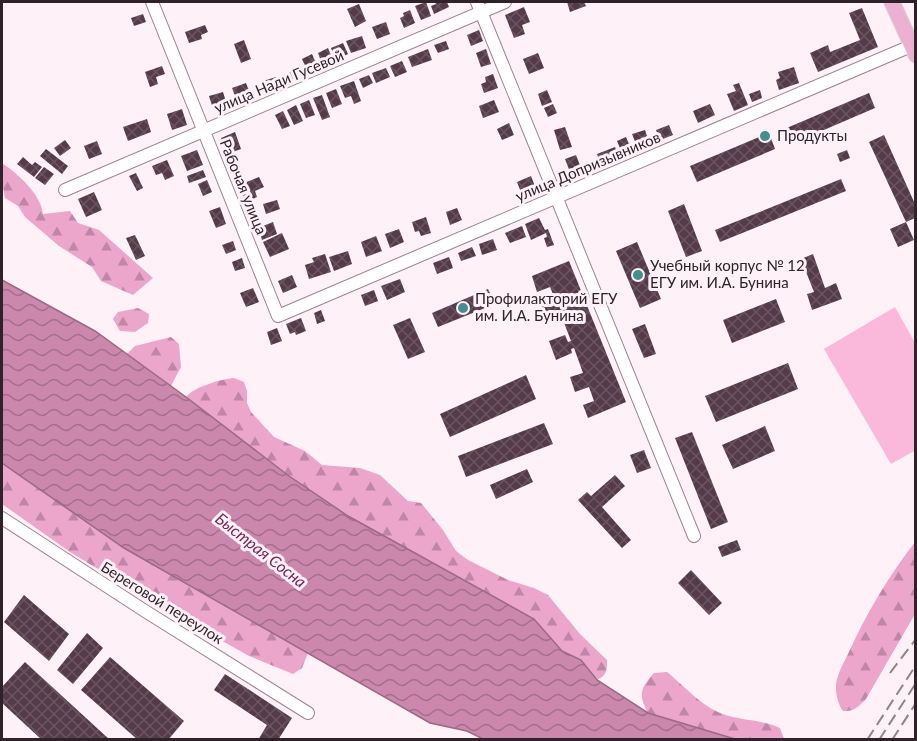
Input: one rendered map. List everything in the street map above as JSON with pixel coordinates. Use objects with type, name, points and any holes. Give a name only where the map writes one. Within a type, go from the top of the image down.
[{"type":"main road","points":[[892,2],[913,51]]},
{"type":"street","name":"Рабочая улица","points":[[152,2],[278,316]]},
{"type":"street","name":"улица Нади Гусевой","points":[[65,190],[205,131],[479,7],[505,2]]},
{"type":"street","points":[[479,7],[694,536]]},
{"type":"street","name":"улица Допризывников","points":[[278,316],[557,197],[913,51]]},
{"type":"street","name":"Береговой переулок","points":[[2,518],[308,713]]},
{"type":"shaded area","points":[[895,307],[915,343],[916,450],[891,464],[824,349]]},
{"type":"green space","points":[[2,163],[33,192],[43,214],[70,211],[78,223],[99,230],[153,278],[133,295],[101,281],[92,267],[59,246],[25,217],[18,206],[5,198]]},
{"type":"green space","points":[[138,308],[149,314],[148,323],[135,332],[120,331],[113,319],[118,312]]},
{"type":"green space","points":[[171,337],[179,344],[181,367],[171,386],[127,354],[135,346]]},
{"type":"green space","points":[[234,378],[244,382],[247,403],[251,412],[274,437],[305,451],[322,465],[360,468],[380,475],[408,501],[421,503],[443,530],[456,551],[468,560],[508,580],[548,595],[580,634],[607,660],[605,674],[597,680],[581,660],[562,651],[534,619],[348,516],[289,476],[186,397],[208,384]]},
{"type":"green space","points":[[2,463],[124,548],[308,653],[302,668],[293,674],[249,656],[70,552],[2,504]]},
{"type":"green space","points":[[915,542],[915,614],[866,699],[859,706],[843,711],[836,692],[840,671],[878,596]]},
{"type":"green space","points":[[667,672],[711,708],[729,716],[773,725],[780,728],[784,739],[735,739],[648,713],[642,696],[643,688],[654,673]]},
{"type":"water","name":"Быстрая Сосна","points":[[2,280],[95,331],[289,476],[348,516],[534,619],[562,651],[581,660],[597,680],[648,713],[735,739],[483,739],[467,731],[430,723],[124,548],[2,463]]},
{"type":"building","points":[[426,2],[431,16],[421,20],[415,6]]},
{"type":"building","points":[[435,2],[447,2],[449,7],[434,14],[431,6],[436,4]]},
{"type":"building","points":[[567,2],[584,2],[586,6],[570,12]]},
{"type":"building","points":[[359,4],[366,21],[355,27],[347,9]]},
{"type":"building","points":[[524,7],[530,22],[522,25],[525,34],[514,38],[505,15]]},
{"type":"building","points":[[862,8],[878,47],[818,72],[810,53],[828,45],[830,52],[860,40],[849,13]]},
{"type":"building","points":[[410,10],[415,23],[404,28],[400,18],[404,16],[403,13]]},
{"type":"building","points":[[143,14],[146,22],[134,26],[131,18]]},
{"type":"building","points":[[386,22],[390,34],[377,39],[372,27]]},
{"type":"building","points":[[205,25],[208,32],[201,35],[202,39],[189,43],[185,32]]},
{"type":"building","points":[[479,30],[483,41],[471,46],[467,35]]},
{"type":"building","points":[[362,36],[366,48],[351,53],[346,41]]},
{"type":"building","points":[[244,40],[251,59],[241,63],[234,44]]},
{"type":"building","points":[[446,41],[449,49],[438,53],[434,45]]},
{"type":"building","points":[[343,43],[348,54],[336,60],[331,48]]},
{"type":"building","points":[[328,48],[333,60],[322,64],[318,53]]},
{"type":"building","points":[[428,49],[432,60],[412,67],[408,57]]},
{"type":"building","points":[[486,49],[491,64],[481,67],[476,53]]},
{"type":"building","points":[[538,53],[544,68],[529,74],[523,59]]},
{"type":"building","points":[[312,54],[318,68],[308,72],[302,59]]},
{"type":"building","points":[[402,61],[407,72],[395,77],[390,66]]},
{"type":"building","points":[[162,66],[165,74],[156,77],[158,84],[150,87],[145,72]]},
{"type":"building","points":[[794,67],[799,83],[779,90],[776,80],[780,78],[778,72]]},
{"type":"building","points":[[386,68],[390,77],[376,83],[372,73]]},
{"type":"building","points":[[294,71],[296,78],[282,82],[280,76]]},
{"type":"building","points":[[493,74],[498,88],[484,93],[481,84],[486,82],[485,77]]},
{"type":"building","points":[[369,75],[373,83],[363,88],[359,79]]},
{"type":"building","points":[[276,77],[278,84],[263,90],[260,82]]},
{"type":"building","points":[[354,81],[361,101],[354,104],[351,96],[345,98],[340,86]]},
{"type":"building","points":[[246,83],[251,96],[237,101],[232,88]]},
{"type":"building","points":[[739,83],[748,105],[734,111],[727,94],[736,91],[733,85]]},
{"type":"building","points":[[336,89],[342,104],[332,108],[326,93]]},
{"type":"building","points":[[547,90],[552,102],[542,106],[538,94]]},
{"type":"building","points":[[760,90],[762,98],[752,102],[749,94]]},
{"type":"building","points":[[223,92],[227,105],[213,109],[209,96]]},
{"type":"building","points":[[869,93],[875,108],[789,145],[782,130]]},
{"type":"building","points":[[322,95],[330,117],[322,120],[313,98]]},
{"type":"building","points":[[309,100],[315,115],[306,118],[300,104]]},
{"type":"building","points":[[494,100],[499,112],[483,118],[479,106]]},
{"type":"building","points":[[553,104],[557,113],[548,117],[544,108]]},
{"type":"building","points":[[710,104],[715,115],[698,123],[693,111]]},
{"type":"building","points":[[296,105],[303,121],[294,125],[287,110]]},
{"type":"building","points":[[182,109],[187,125],[172,130],[167,114]]},
{"type":"building","points":[[283,111],[290,126],[282,129],[275,115]]},
{"type":"building","points":[[147,119],[151,132],[128,141],[123,127]]},
{"type":"building","points":[[509,123],[514,135],[502,140],[497,129]]},
{"type":"building","points":[[669,125],[673,135],[660,140],[656,130]]},
{"type":"building","points":[[565,127],[572,147],[560,150],[554,130]]},
{"type":"building","points":[[645,130],[650,145],[638,149],[632,134]]},
{"type":"building","points":[[235,132],[241,149],[227,154],[221,138]]},
{"type":"building","points":[[769,133],[775,149],[697,182],[690,166]]},
{"type":"building","points":[[884,135],[915,204],[915,218],[906,222],[869,142]]},
{"type":"building","points":[[626,137],[632,151],[623,155],[617,141]]},
{"type":"building","points":[[65,140],[71,148],[60,156],[54,148]]},
{"type":"building","points":[[97,141],[102,154],[89,159],[84,146]]},
{"type":"building","points":[[615,147],[619,157],[601,164],[597,154]]},
{"type":"building","points":[[46,149],[68,166],[62,174],[40,156]]},
{"type":"building","points":[[197,150],[203,165],[187,171],[181,156]]},
{"type":"building","points":[[847,150],[850,158],[840,162],[837,154]]},
{"type":"building","points":[[576,155],[583,173],[572,177],[565,159]]},
{"type":"building","points":[[23,157],[32,165],[35,162],[42,167],[34,177],[17,164]]},
{"type":"building","points":[[167,160],[174,176],[165,180],[162,173],[156,175],[152,166]]},
{"type":"building","points":[[44,167],[54,174],[45,185],[35,178]]},
{"type":"building","points":[[203,170],[206,177],[189,183],[187,176]]},
{"type":"building","points":[[136,173],[143,188],[137,191],[129,176]]},
{"type":"building","points":[[531,176],[536,189],[522,195],[517,182]]},
{"type":"building","points":[[259,177],[264,187],[255,191],[257,197],[246,202],[239,185]]},
{"type":"building","points":[[841,179],[846,191],[720,242],[715,230]]},
{"type":"building","points":[[207,180],[212,192],[203,196],[198,184]]},
{"type":"building","points":[[94,192],[102,210],[86,217],[78,199]]},
{"type":"building","points":[[277,200],[280,209],[266,214],[263,204]]},
{"type":"building","points":[[684,204],[702,251],[686,257],[668,211]]},
{"type":"building","points":[[220,207],[226,224],[216,228],[209,211]]},
{"type":"building","points":[[457,208],[462,220],[450,225],[446,212]]},
{"type":"building","points":[[426,217],[431,233],[421,236],[419,231],[415,232],[412,222]]},
{"type":"building","points":[[539,218],[545,230],[548,229],[554,245],[547,247],[544,238],[547,237],[546,233],[531,240],[525,224]]},
{"type":"building","points":[[273,222],[277,234],[262,240],[258,228]]},
{"type":"building","points":[[906,222],[914,240],[898,247],[890,229]]},
{"type":"building","points":[[522,226],[526,237],[510,243],[505,233]]},
{"type":"building","points":[[399,229],[404,242],[390,248],[385,234]]},
{"type":"building","points":[[282,233],[289,249],[270,257],[263,242]]},
{"type":"building","points":[[135,235],[145,256],[136,260],[126,238]]},
{"type":"building","points":[[376,236],[382,251],[366,257],[361,242]]},
{"type":"building","points":[[493,239],[497,250],[482,255],[479,244]]},
{"type":"building","points":[[233,241],[236,250],[226,254],[222,245]]},
{"type":"building","name":"Учебный корпус № 12 ЕГУ им. И.А. Бунина","points":[[637,242],[661,299],[640,308],[616,251]]},
{"type":"building","points":[[472,247],[476,256],[461,261],[458,253]]},
{"type":"building","points":[[348,251],[352,264],[334,271],[329,257]]},
{"type":"building","points":[[325,254],[331,272],[309,279],[305,265],[314,262],[312,258]]},
{"type":"building","points":[[813,254],[825,288],[836,283],[842,299],[812,310],[807,294],[814,292],[801,259]]},
{"type":"building","points":[[449,257],[453,268],[437,274],[433,263]]},
{"type":"building","points":[[242,258],[245,268],[235,271],[232,262]]},
{"type":"building","points":[[569,261],[626,402],[588,418],[583,405],[594,401],[589,387],[575,392],[570,377],[583,373],[574,348],[571,349],[572,353],[556,360],[549,341],[565,335],[568,342],[571,341],[560,312],[546,319],[540,304],[555,299],[550,287],[537,292],[532,276]]},
{"type":"building","points":[[292,275],[297,287],[283,293],[278,281]]},
{"type":"building","points":[[400,279],[405,292],[387,300],[381,286]]},
{"type":"building","points":[[253,288],[259,302],[246,307],[240,293]]},
{"type":"building","name":"Профилакторий ЕГУ им. И.А. Бунина","points":[[488,289],[495,304],[438,327],[432,313]]},
{"type":"building","points":[[374,290],[378,301],[365,306],[361,295]]},
{"type":"building","points":[[776,299],[785,322],[732,343],[723,320]]},
{"type":"building","points":[[321,310],[325,321],[317,324],[314,313]]},
{"type":"building","points":[[301,318],[306,331],[296,335],[295,332],[290,334],[286,324]]},
{"type":"building","points":[[410,318],[425,352],[408,359],[393,325]]},
{"type":"building","points":[[645,324],[656,354],[644,358],[632,329]]},
{"type":"building","points":[[277,328],[282,341],[271,345],[267,332]]},
{"type":"building","points":[[788,363],[798,389],[716,422],[705,396]]},
{"type":"building","points":[[526,375],[536,399],[450,437],[440,414]]},
{"type":"building","points":[[544,423],[553,444],[466,477],[458,456]]},
{"type":"building","points":[[765,426],[775,451],[733,469],[722,445]]},
{"type":"building","points":[[692,432],[728,522],[711,529],[675,438]]},
{"type":"building","points":[[644,450],[651,468],[637,473],[630,455]]},
{"type":"building","points":[[527,469],[533,482],[496,499],[490,485]]},
{"type":"building","points":[[615,475],[625,486],[602,507],[631,540],[622,548],[578,500],[587,492],[591,496]]},
{"type":"building","points":[[737,540],[741,550],[722,557],[718,547]]},
{"type":"building","points":[[691,570],[722,603],[709,615],[678,583]]},
{"type":"building","points":[[24,595],[69,634],[49,661],[4,622]]},
{"type":"building","points":[[87,633],[103,648],[73,684],[57,670]]},
{"type":"building","points":[[110,657],[184,721],[168,740],[138,740],[81,690]]},
{"type":"building","points":[[25,662],[110,740],[42,740],[2,703],[2,687]]},
{"type":"building","points":[[225,674],[292,718],[278,740],[258,740],[267,725],[214,690]]},
{"type":"railway","points":[[890,673],[916,639]]},
{"type":"railway","points":[[867,740],[916,665]]},
{"type":"railway","points":[[879,740],[916,683]]},
{"type":"railway","points":[[892,740],[916,703]]},
{"type":"place","name":"Продукты","points":[[765,136]]},
{"type":"place","name":"Учебный корпус № 12 ЕГУ им. И.А. Бунина","points":[[638,275]]},
{"type":"place","name":"Профилакторий ЕГУ им. И.А. Бунина","points":[[463,308]]}]
